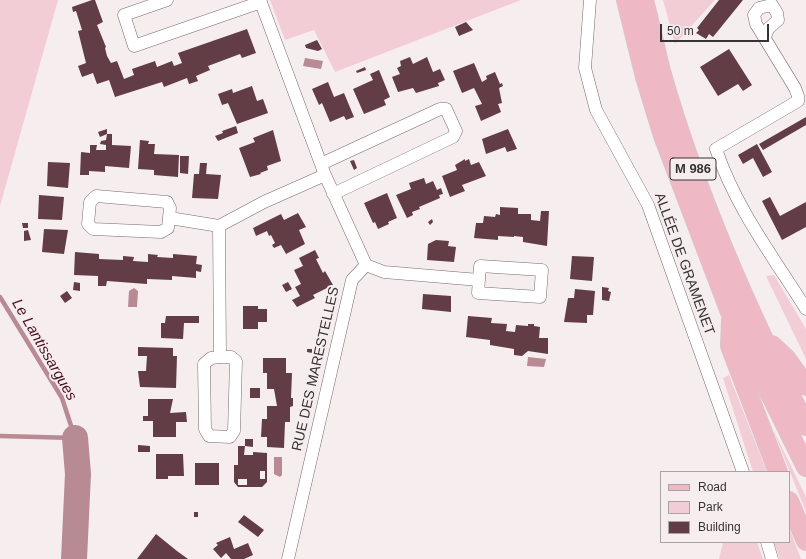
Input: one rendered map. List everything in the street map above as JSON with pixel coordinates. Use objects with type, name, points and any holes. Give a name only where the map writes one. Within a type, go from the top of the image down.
[{"type":"main road","name":"M 986","points":[[626,0],[645,77],[663,136],[731,315],[806,467]]},
{"type":"main road","name":"M 986","points":[[644,0],[661,70],[699,185],[726,255],[760,332],[806,426]]},
{"type":"main road","name":"M 986","points":[[731,315],[730,346],[778,471]]},
{"type":"main road","name":"M 986","points":[[760,332],[786,358],[806,386]]},
{"type":"main road","points":[[790,503],[806,541]]},
{"type":"street","points":[[167,0],[124,15],[134,46],[261,1],[323,170],[366,265],[384,272],[479,280]]},
{"type":"street","name":"ALLÉE DE GRAMENET","points":[[590,0],[585,68],[596,110],[648,205],[743,471]]},
{"type":"street","points":[[764,37],[794,88],[798,96],[798,100],[716,149],[724,175],[742,208],[806,309]]},
{"type":"street","points":[[170,218],[219,226],[440,109],[446,109],[456,131],[452,137],[333,194]]},
{"type":"street","points":[[96,196],[167,202],[170,208],[170,218],[168,228],[161,232],[93,229],[88,224],[90,202],[96,196]]},
{"type":"street","points":[[219,226],[220,357]]},
{"type":"street","name":"RUE DES MARESTELLES","points":[[288,559],[352,280],[366,265]]},
{"type":"street","points":[[480,266],[542,270],[540,297],[478,293],[479,280],[480,266]]},
{"type":"street","points":[[220,357],[231,357],[236,362],[234,431],[230,436],[209,436],[205,430],[204,364],[211,358],[220,357]]},
{"type":"street","points":[[767,543],[772,559]]},
{"type":"green space","points":[[0,0],[58,0],[0,206]]},
{"type":"green space","points":[[270,0],[521,0],[335,72],[314,30],[285,40]]},
{"type":"green space","points":[[663,0],[715,0],[675,44]]},
{"type":"green space","points":[[774,275],[806,329],[806,359],[766,276]]},
{"type":"green space","points":[[729,375],[767,471],[753,471],[723,378]]},
{"type":"green space","points":[[772,427],[806,497],[806,512]]},
{"type":"green space","points":[[790,530],[801,559],[780,559],[774,543],[790,543]]},
{"type":"green space","points":[[723,543],[757,543],[763,559],[719,559]]},
{"type":"shaded area","points":[[305,58],[323,61],[321,69],[303,66]]},
{"type":"shaded area","points":[[134,288],[138,291],[137,307],[128,307],[129,291]]},
{"type":"shaded area","points":[[528,357],[546,359],[544,367],[527,366]]},
{"type":"shaded area","points":[[274,457],[282,457],[282,475],[280,477],[274,474]]},
{"type":"building","points":[[95,0],[103,22],[97,25],[106,47],[107,56],[111,63],[117,61],[124,79],[134,75],[132,69],[155,61],[157,67],[172,61],[174,66],[182,63],[178,53],[247,29],[256,53],[242,58],[240,54],[208,66],[210,70],[196,76],[198,81],[189,84],[187,78],[164,87],[162,82],[115,97],[109,80],[97,84],[93,73],[82,77],[78,66],[86,63],[78,31],[82,30],[76,11],[73,12],[72,7]]},
{"type":"building","points":[[719,0],[743,0],[713,37],[709,34],[706,39],[696,33],[699,30],[697,28]]},
{"type":"building","points":[[466,22],[473,30],[459,36],[455,27]]},
{"type":"building","points":[[317,40],[322,49],[318,51],[306,48],[305,45]]},
{"type":"building","points":[[729,49],[752,85],[743,91],[738,84],[718,96],[700,67]]},
{"type":"building","points":[[410,57],[413,64],[427,57],[433,72],[440,69],[445,80],[438,83],[439,86],[416,93],[413,88],[398,92],[392,77],[400,74],[397,68],[401,66],[400,61]]},
{"type":"building","points":[[474,63],[482,82],[487,79],[486,76],[495,72],[500,84],[502,83],[503,86],[499,88],[502,103],[498,104],[501,112],[481,121],[475,106],[482,104],[474,88],[462,93],[453,71]]},
{"type":"building","points":[[365,67],[366,70],[357,73],[356,71]]},
{"type":"building","points":[[379,70],[390,97],[384,100],[386,105],[364,114],[353,89],[373,80],[370,74]]},
{"type":"building","points":[[328,82],[334,97],[344,93],[354,117],[346,120],[344,116],[330,122],[322,103],[319,105],[312,89]]},
{"type":"building","points":[[252,86],[257,101],[263,99],[268,113],[237,124],[228,103],[222,105],[218,94],[232,89],[233,93]]},
{"type":"building","points":[[806,117],[806,125],[763,150],[759,144]]},
{"type":"building","points":[[236,126],[238,133],[218,141],[215,136],[223,133],[222,131]]},
{"type":"building","points":[[107,129],[107,134],[100,137],[98,132]]},
{"type":"building","points":[[508,129],[517,149],[507,152],[505,147],[486,154],[482,139]]},
{"type":"building","points":[[273,130],[281,161],[267,166],[268,170],[260,173],[261,174],[250,177],[239,148],[255,142],[253,138]]},
{"type":"building","points":[[107,134],[112,134],[112,145],[131,146],[129,168],[105,166],[105,172],[89,171],[89,175],[80,175],[81,152],[90,153],[90,145],[97,145],[96,150],[106,150],[106,145],[100,144],[101,141],[106,140]]},
{"type":"building","points":[[140,140],[149,141],[148,144],[155,144],[154,154],[179,155],[178,177],[154,175],[154,170],[138,169]]},
{"type":"building","points":[[757,144],[772,172],[763,177],[753,158],[743,164],[738,155]]},
{"type":"building","points":[[180,156],[189,156],[188,174],[180,173]]},
{"type":"building","points":[[465,159],[465,161],[469,159],[471,165],[479,162],[486,176],[462,185],[465,191],[450,197],[442,176],[457,170],[455,165]]},
{"type":"building","points":[[354,160],[357,168],[354,170],[350,161]]},
{"type":"building","points":[[48,162],[70,163],[68,188],[47,186]]},
{"type":"building","points":[[200,163],[207,163],[206,174],[221,175],[218,199],[192,198],[194,174],[199,174]]},
{"type":"building","points":[[424,178],[426,184],[433,181],[437,190],[441,188],[443,194],[439,195],[440,198],[419,207],[420,209],[412,212],[413,215],[407,218],[396,195],[411,189],[409,183]]},
{"type":"building","points":[[387,193],[397,218],[378,229],[375,222],[373,223],[364,203]]},
{"type":"building","points":[[39,195],[64,197],[62,220],[38,219]]},
{"type":"building","points":[[770,197],[780,216],[806,202],[806,227],[782,240],[762,201]]},
{"type":"building","points":[[500,207],[518,208],[518,214],[531,214],[531,220],[540,221],[541,211],[549,211],[547,246],[523,242],[523,237],[514,236],[498,236],[498,240],[474,238],[476,223],[483,223],[484,216],[495,217],[496,214],[500,215]]},
{"type":"building","points":[[298,213],[306,227],[299,230],[305,244],[286,254],[281,245],[274,248],[272,245],[275,243],[267,231],[256,236],[253,228],[281,214],[284,220]]},
{"type":"building","points":[[432,219],[433,222],[430,225],[428,222]]},
{"type":"building","points":[[22,223],[28,223],[28,228],[23,228]]},
{"type":"building","points":[[44,229],[68,230],[64,254],[42,252]]},
{"type":"building","points":[[28,230],[31,240],[24,241],[24,231]]},
{"type":"building","points":[[436,240],[449,241],[448,246],[456,247],[454,262],[427,260],[428,244]]},
{"type":"building","points":[[315,250],[319,258],[316,259],[323,273],[325,271],[333,285],[313,295],[315,298],[297,307],[292,300],[300,296],[295,287],[301,284],[294,270],[303,266],[299,258]]},
{"type":"building","points":[[75,252],[99,254],[99,259],[123,260],[123,256],[134,257],[133,261],[148,262],[148,254],[158,255],[157,257],[173,258],[173,254],[197,256],[196,264],[202,265],[201,272],[196,271],[196,278],[172,276],[172,280],[147,279],[147,284],[107,281],[106,286],[98,286],[98,276],[74,275]]},
{"type":"building","points":[[572,256],[594,257],[592,281],[570,279]]},
{"type":"building","points":[[74,282],[80,283],[80,291],[73,290]]},
{"type":"building","points":[[288,282],[292,289],[286,292],[282,285]]},
{"type":"building","points":[[602,287],[609,288],[608,291],[611,292],[609,301],[602,300]]},
{"type":"building","points":[[575,289],[595,291],[593,315],[587,315],[587,323],[564,322],[568,298],[574,298]]},
{"type":"building","points":[[67,291],[72,298],[65,303],[60,296]]},
{"type":"building","points":[[423,294],[451,296],[451,312],[422,309]]},
{"type":"building","points":[[243,306],[258,306],[258,309],[267,309],[267,322],[258,322],[258,329],[243,329]]},
{"type":"building","points":[[166,316],[199,316],[199,323],[184,323],[183,339],[161,338],[161,323],[165,323]]},
{"type":"building","points":[[468,316],[492,318],[491,323],[507,324],[506,331],[515,332],[516,325],[528,326],[528,324],[534,324],[534,326],[540,327],[539,338],[548,338],[548,354],[528,351],[522,356],[514,355],[514,349],[490,345],[490,340],[466,337]]},
{"type":"building","points":[[138,347],[173,348],[173,356],[177,356],[176,388],[140,387],[138,371],[146,371],[147,356],[138,356]]},
{"type":"building","points":[[307,349],[312,349],[312,353],[307,352]]},
{"type":"building","points":[[263,358],[286,358],[286,373],[292,373],[291,398],[293,398],[293,406],[290,407],[290,422],[285,422],[284,448],[267,447],[267,437],[261,437],[262,419],[267,419],[267,406],[277,406],[274,389],[267,389],[267,373],[263,373]]},
{"type":"building","points":[[250,388],[260,388],[260,398],[250,398]]},
{"type":"building","points":[[148,399],[173,399],[170,413],[186,412],[187,422],[176,422],[176,437],[153,437],[153,421],[143,421],[143,416],[148,416]]},
{"type":"building","points":[[245,439],[253,439],[253,447],[245,446]]},
{"type":"building","points":[[138,445],[150,446],[150,452],[138,452]]},
{"type":"building","points":[[238,446],[245,446],[244,455],[253,455],[253,452],[267,453],[267,482],[262,487],[238,487],[234,482],[234,465],[238,465]],"holes":[[[260,471],[265,471],[265,479],[260,479]],[[238,479],[247,479],[247,485],[238,485]]]},
{"type":"building","points":[[156,454],[183,454],[184,476],[168,476],[168,479],[156,479]]},
{"type":"building","points":[[195,463],[219,463],[219,485],[195,485]]},
{"type":"building","points":[[194,512],[198,512],[198,517],[194,517]]},
{"type":"building","points":[[244,515],[264,530],[258,537],[238,522]]},
{"type":"building","points":[[156,534],[177,551],[188,559],[137,559]]},
{"type":"building","points":[[230,537],[234,549],[248,543],[253,555],[244,559],[231,559],[226,553],[221,558],[213,549],[218,545],[216,543]]},
{"type":"waterway","name":"Le Lantissargues","points":[[0,297],[62,398],[75,438],[0,436]]},
{"type":"waterway","points":[[74,559],[78,474],[75,438]]}]
